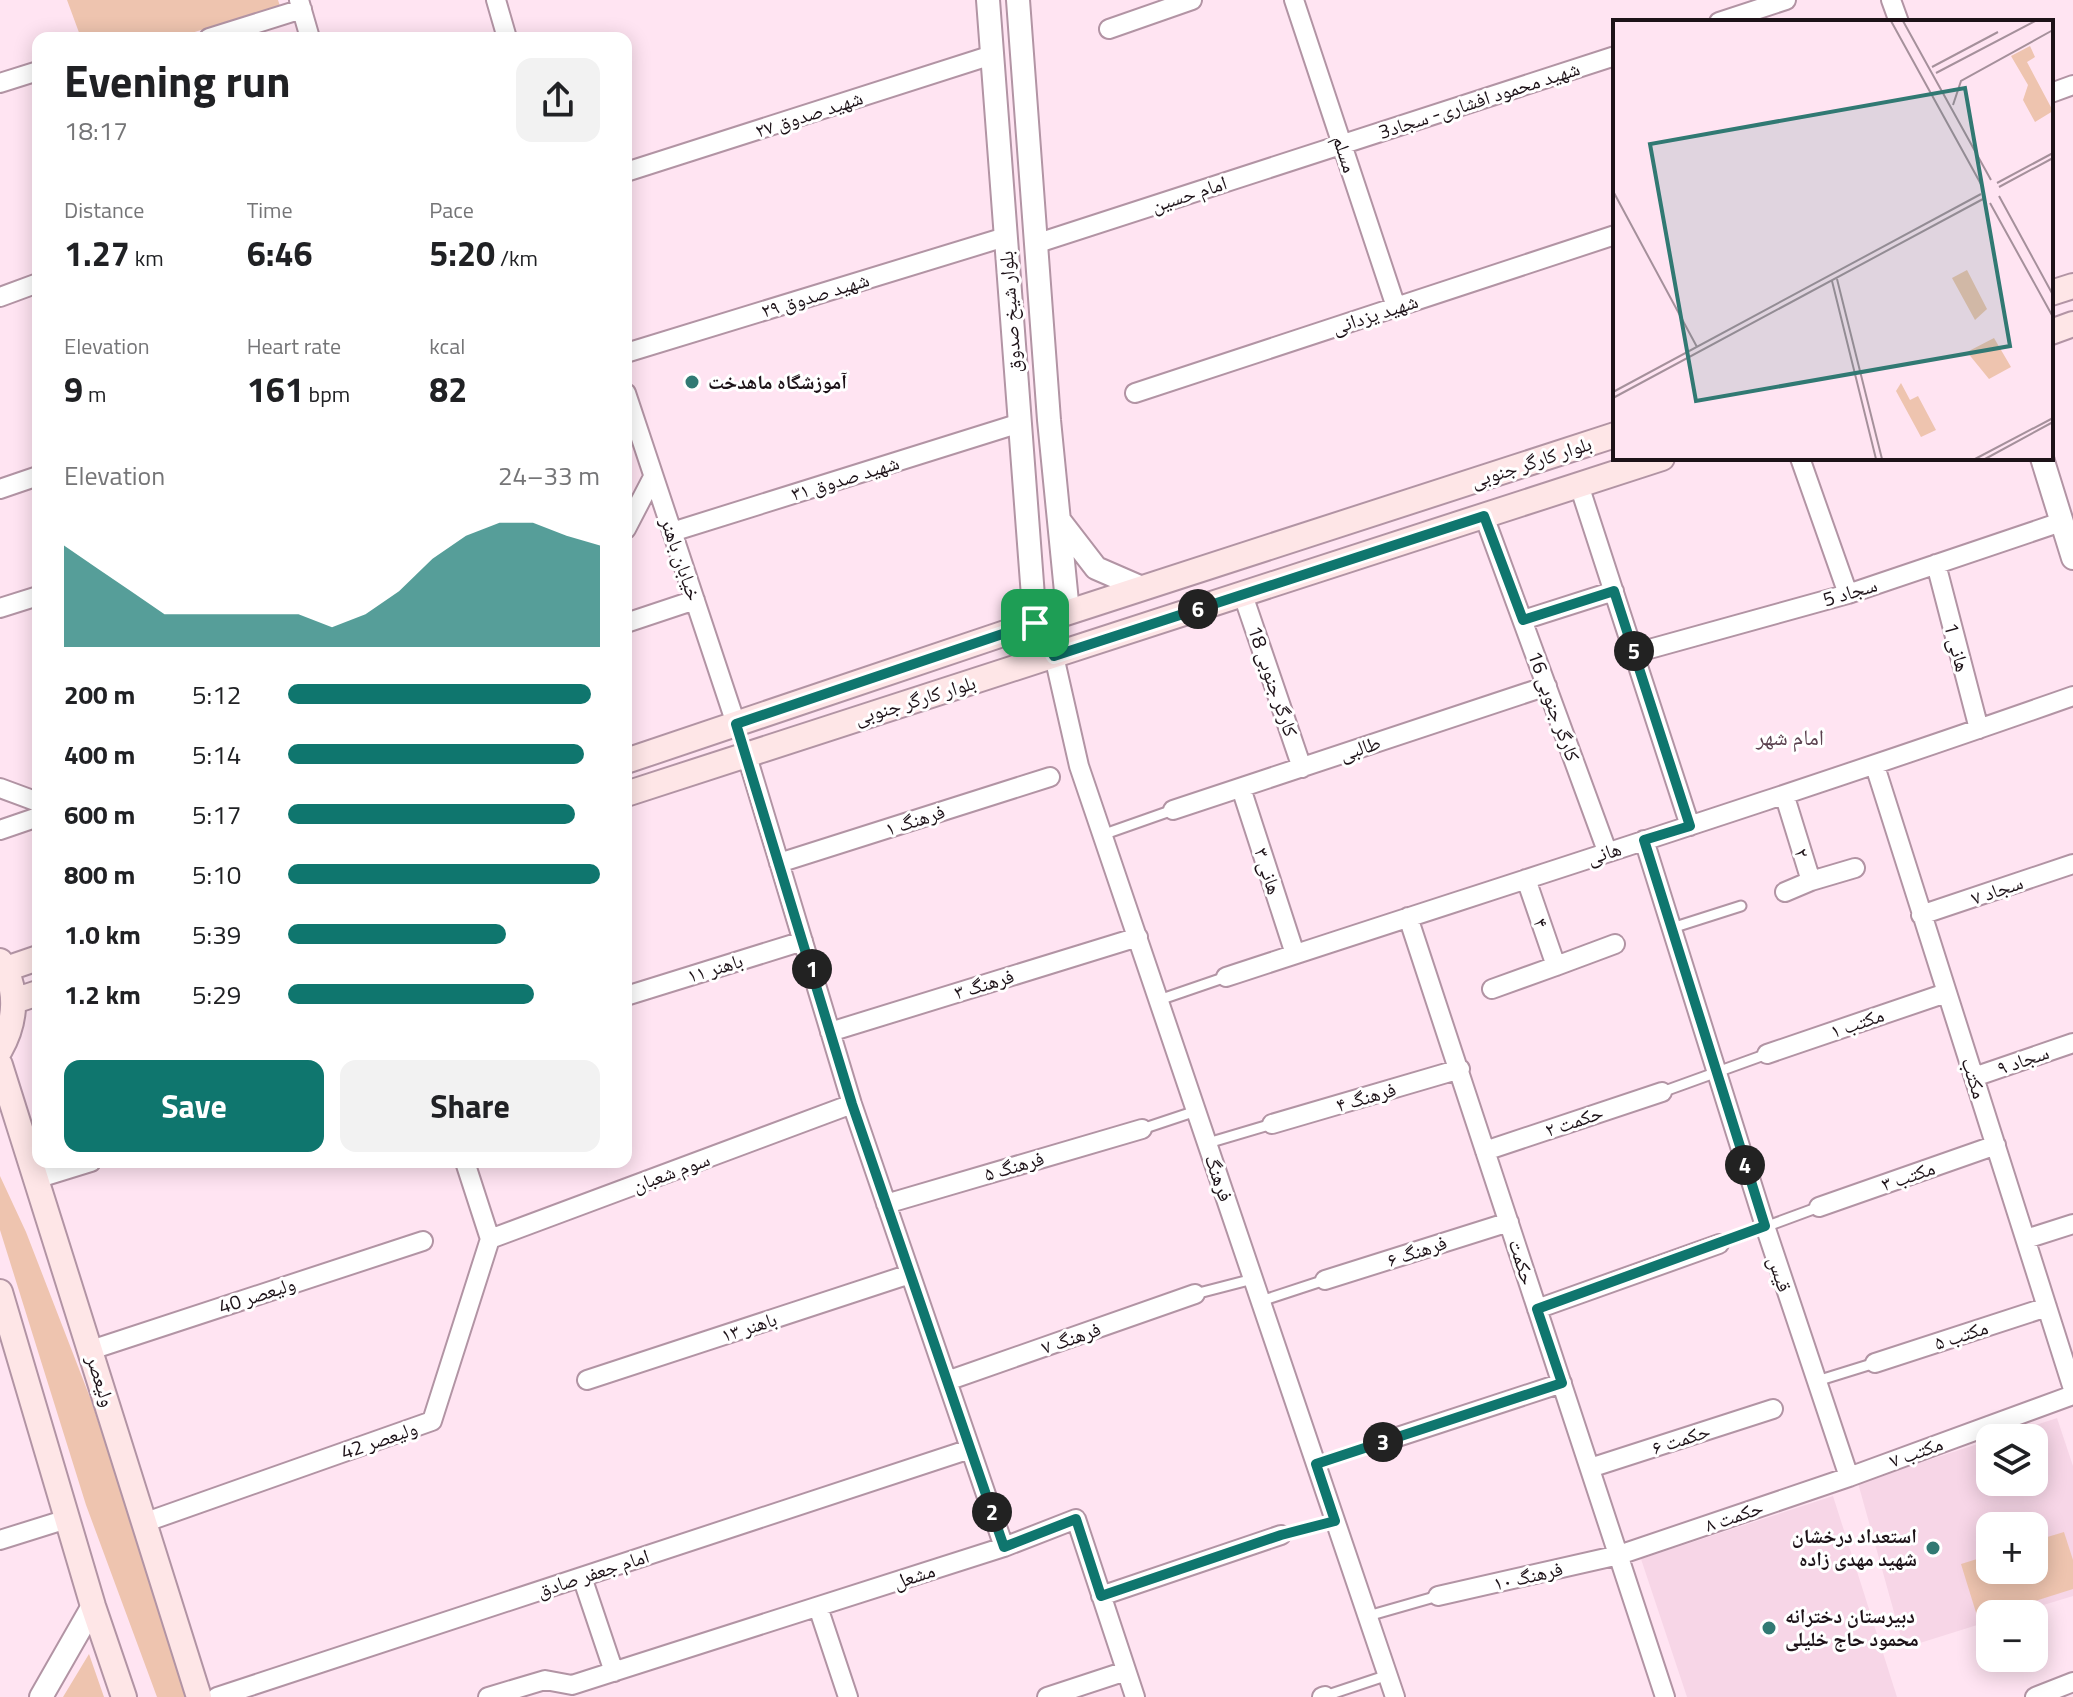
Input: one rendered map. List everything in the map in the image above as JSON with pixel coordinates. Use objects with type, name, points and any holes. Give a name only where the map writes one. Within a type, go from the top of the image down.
[{"type":"main road","points":[[2053,292],[2073,286]]},
{"type":"main road","points":[[2053,331],[2073,324]]},
{"type":"main road","name":"بلوار کارگر جنوبی","points":[[632,759],[1068,612],[1613,436]]},
{"type":"main road","name":"بلوار کارگر جنوبی","points":[[632,792],[1656,460]]},
{"type":"main road","points":[[1054,656],[1068,612]]},
{"type":"main road","points":[[1035,623],[1054,656]]},
{"type":"main road","points":[[736,724],[746,753]]},
{"type":"main road","points":[[693,739],[702,745],[704,754],[697,770]]},
{"type":"main road","points":[[0,1050],[12,1021],[14,1001],[3,965],[32,959]]},
{"type":"main road","points":[[14,1001],[32,995]]},
{"type":"main road","name":"ولیعصر","points":[[0,1065],[32,1166]]},
{"type":"main road","points":[[0,1122],[24,1139]]},
{"type":"main road","name":"ولیعصر","points":[[33,1168],[199,1697]]},
{"type":"main road","points":[[0,1292],[6,1332],[124,1697]]},
{"type":"street","name":"بلوار شیخ صدوق","points":[[988,0],[1017,424],[1035,623]]},
{"type":"street","name":"بلوار شیخ صدوق","points":[[1018,0],[1035,244],[1068,612]]},
{"type":"street","points":[[1109,29],[1192,0]]},
{"type":"street","name":"مسلم","points":[[1294,0],[1396,307]]},
{"type":"street","points":[[1725,20],[1786,0]]},
{"type":"street","points":[[1891,0],[1898,20]]},
{"type":"street","points":[[501,1],[506,32]]},
{"type":"street","points":[[226,32],[300,5],[308,32]]},
{"type":"street","name":"شهید صدوق ۲۷","points":[[632,170],[992,55]]},
{"type":"street","name":"شهید محمود افشاری- سجاد3","points":[[1342,144],[1613,57]]},
{"type":"street","points":[[0,83],[32,73]]},
{"type":"street","points":[[2053,92],[2073,85]]},
{"type":"street","name":"امام حسین","points":[[1035,244],[1342,144]]},
{"type":"street","name":"شهید یزدانی","points":[[1135,393],[1613,236]]},
{"type":"street","name":"شهید صدوق ۲۹","points":[[632,351],[1005,237]]},
{"type":"street","points":[[0,297],[32,285]]},
{"type":"street","name":"خیابان باهنر","points":[[632,416],[736,724]]},
{"type":"street","name":"شهید صدوق ۳۱","points":[[672,532],[1017,424]]},
{"type":"street","points":[[1801,460],[1848,594]]},
{"type":"street","points":[[2043,460],[2072,548]]},
{"type":"street","points":[[632,517],[653,477]]},
{"type":"street","points":[[0,489],[32,478]]},
{"type":"street","points":[[1579,485],[1690,826]]},
{"type":"street","name":"کارگر جنوبی 16","points":[[1484,516],[1607,851]]},
{"type":"street","points":[[1059,519],[1096,568],[1142,588]]},
{"type":"street","name":"سجاد 5","points":[[1635,653],[1848,594],[2061,522]]},
{"type":"street","name":"هانی 1","points":[[1936,564],[1979,729]]},
{"type":"street","points":[[1523,620],[1614,591]]},
{"type":"street","name":"کارگر جنوبی 18","points":[[1243,595],[1302,768]]},
{"type":"street","points":[[0,608],[32,598]]},
{"type":"street","points":[[632,621],[695,600]]},
{"type":"street","name":"فرهنگ","points":[[1054,656],[1079,766],[1395,1697]]},
{"type":"street","name":"طالبی","points":[[1173,810],[1547,686]]},
{"type":"street","name":"هانی","points":[[1226,977],[1607,851],[1785,797],[2073,696]]},
{"type":"street","points":[[746,753],[852,1104],[1004,1547]]},
{"type":"street","name":"مکتب","points":[[1875,766],[2073,1392]]},
{"type":"street","name":"فرهنگ ۱","points":[[779,863],[1050,777]]},
{"type":"street","points":[[0,788],[32,800]]},
{"type":"street","name":"هانی ۳","points":[[1241,788],[1295,954]]},
{"type":"street","name":"۲","points":[[1785,797],[1811,881],[1785,892]]},
{"type":"street","points":[[0,830],[32,819]]},
{"type":"street","name":"قیس","points":[[1644,840],[1815,1382],[1849,1477]]},
{"type":"street","name":"سجاد ۷","points":[[1921,915],[2073,864]]},
{"type":"street","points":[[1811,881],[1855,868]]},
{"type":"street","name":"۴","points":[[1526,879],[1556,966]]},
{"type":"street","name":"حکمت","points":[[1408,917],[1665,1697]]},
{"type":"street","name":"فرهنگ ۳","points":[[830,1032],[1138,937]]},
{"type":"street","name":"باهنر ۱۱","points":[[632,994],[803,941]]},
{"type":"street","points":[[1492,989],[1615,944]]},
{"type":"street","name":"مکتب ۱","points":[[1767,1054],[1946,993]]},
{"type":"street","name":"سجاد ۹","points":[[1974,1077],[2073,1043]]},
{"type":"street","name":"فرهنگ ۴","points":[[1272,1124],[1460,1069]]},
{"type":"street","name":"حکمت ۲","points":[[1485,1151],[1662,1092]]},
{"type":"street","name":"سوم شعبان","points":[[490,1239],[852,1104]]},
{"type":"street","name":"فرهنگ ۵","points":[[886,1204],[1142,1129]]},
{"type":"street","name":"مکتب ۳","points":[[1819,1207],[1996,1145]]},
{"type":"street","points":[[36,1179],[72,1168]]},
{"type":"street","points":[[467,1168],[490,1239]]},
{"type":"street","name":"فرهنگ ۶","points":[[1325,1280],[1509,1222]]},
{"type":"street","points":[[2026,1239],[2073,1224]]},
{"type":"street","name":"ولیعصر 42","points":[[146,1522],[432,1421],[490,1239]]},
{"type":"street","name":"ولیعصر 40","points":[[91,1350],[423,1241]]},
{"type":"street","points":[[1537,1309],[1719,1244]]},
{"type":"street","name":"باهنر ۱۳","points":[[587,1380],[910,1274]]},
{"type":"street","name":"فرهنگ ۷","points":[[947,1381],[1195,1294]]},
{"type":"street","name":"مکتب ۵","points":[[1875,1363],[2047,1307]]},
{"type":"street","points":[[1373,1445],[1562,1383]]},
{"type":"street","name":"مکتب ۷","points":[[1849,1477],[2073,1392]]},
{"type":"street","name":"حکمت ۶","points":[[1590,1468],[1773,1409]]},
{"type":"street","name":"امام جعفر صادق","points":[[217,1697],[970,1449]]},
{"type":"street","name":"حکمت ۸","points":[[1619,1555],[1849,1477]]},
{"type":"street","points":[[0,1540],[67,1519]]},
{"type":"street","name":"مشعل","points":[[488,1697],[545,1680],[574,1691],[614,1672],[1004,1547],[1076,1519],[1135,1697]]},
{"type":"street","points":[[1101,1596],[1281,1535]]},
{"type":"street","name":"فرهنگ ۱۰","points":[[1438,1596],[1619,1555]]},
{"type":"street","points":[[582,1577],[614,1672]]},
{"type":"street","points":[[41,1697],[93,1606]]},
{"type":"street","points":[[818,1607],[848,1697]]},
{"type":"street","points":[[1047,1697],[1126,1671]]},
{"type":"street","points":[[2035,1697],[2073,1682]]},
{"type":"lane","points":[[1102,835],[1173,810]]},
{"type":"lane","points":[[1672,928],[1741,906]]},
{"type":"lane","points":[[1159,1000],[1226,977]]},
{"type":"lane","points":[[1662,1092],[1767,1054]]},
{"type":"lane","points":[[1142,1129],[1196,1111]]},
{"type":"lane","points":[[1208,1143],[1272,1124]]},
{"type":"lane","points":[[1719,1244],[1819,1207]]},
{"type":"lane","points":[[1195,1294],[1253,1279]]},
{"type":"lane","points":[[1261,1301],[1325,1280]]},
{"type":"lane","points":[[1815,1382],[1875,1363]]},
{"type":"lane","points":[[1316,1464],[1373,1445]]},
{"type":"lane","points":[[1281,1535],[1335,1521]]},
{"type":"lane","points":[[1368,1616],[1438,1596]]},
{"type":"lane","points":[[1323,1696],[1388,1675]]},
{"type":"shaded area","points":[[67,0],[278,0],[280,6],[195,32],[79,32]]},
{"type":"shaded area","points":[[0,1176],[26,1232],[91,1400],[188,1697],[157,1697],[86,1505],[0,1230]]},
{"type":"shaded area","name":"استعداد درخشان شهید مهدی زاده","points":[[2057,1418],[2073,1466],[2073,1596],[2048,1604],[2048,1600],[1976,1600],[1976,1625],[1904,1648],[1858,1483],[1976,1445],[1976,1496],[2048,1496],[2048,1424],[2039,1424]]},
{"type":"shaded area","name":"دبيرستان دخترانه محمود حاج خلیلی","points":[[1833,1496],[1897,1697],[1687,1697],[1641,1559]]},
{"type":"shaded area","points":[[2064,1532],[2073,1560],[2073,1589],[2038,1600],[1976,1600],[1976,1613],[1961,1564],[1976,1559],[1976,1584],[2048,1584],[2048,1537]]},
{"type":"shaded area","points":[[89,1654],[104,1697],[63,1697]]},
{"type":"place","name":"آموزشگاه ماهدخت","points":[[692,382]]},
{"type":"place","name":"استعداد درخشان شهید مهدی زاده","points":[[1933,1548]]},
{"type":"place","name":"دبيرستان دخترانه محمود حاج خلیلی","points":[[1769,1628]]},
{"type":"district","name":"امام شهر","points":[[1790,737]]},
{"type":"route","points":[[1484,516],[1523,620],[1614,591],[1690,826],[1644,840],[1765,1226],[1537,1309],[1562,1383],[1316,1464],[1335,1521],[1281,1535],[1101,1596],[1076,1519],[1004,1547],[852,1104],[736,724],[1035,623],[1054,656],[1484,516]]}]
